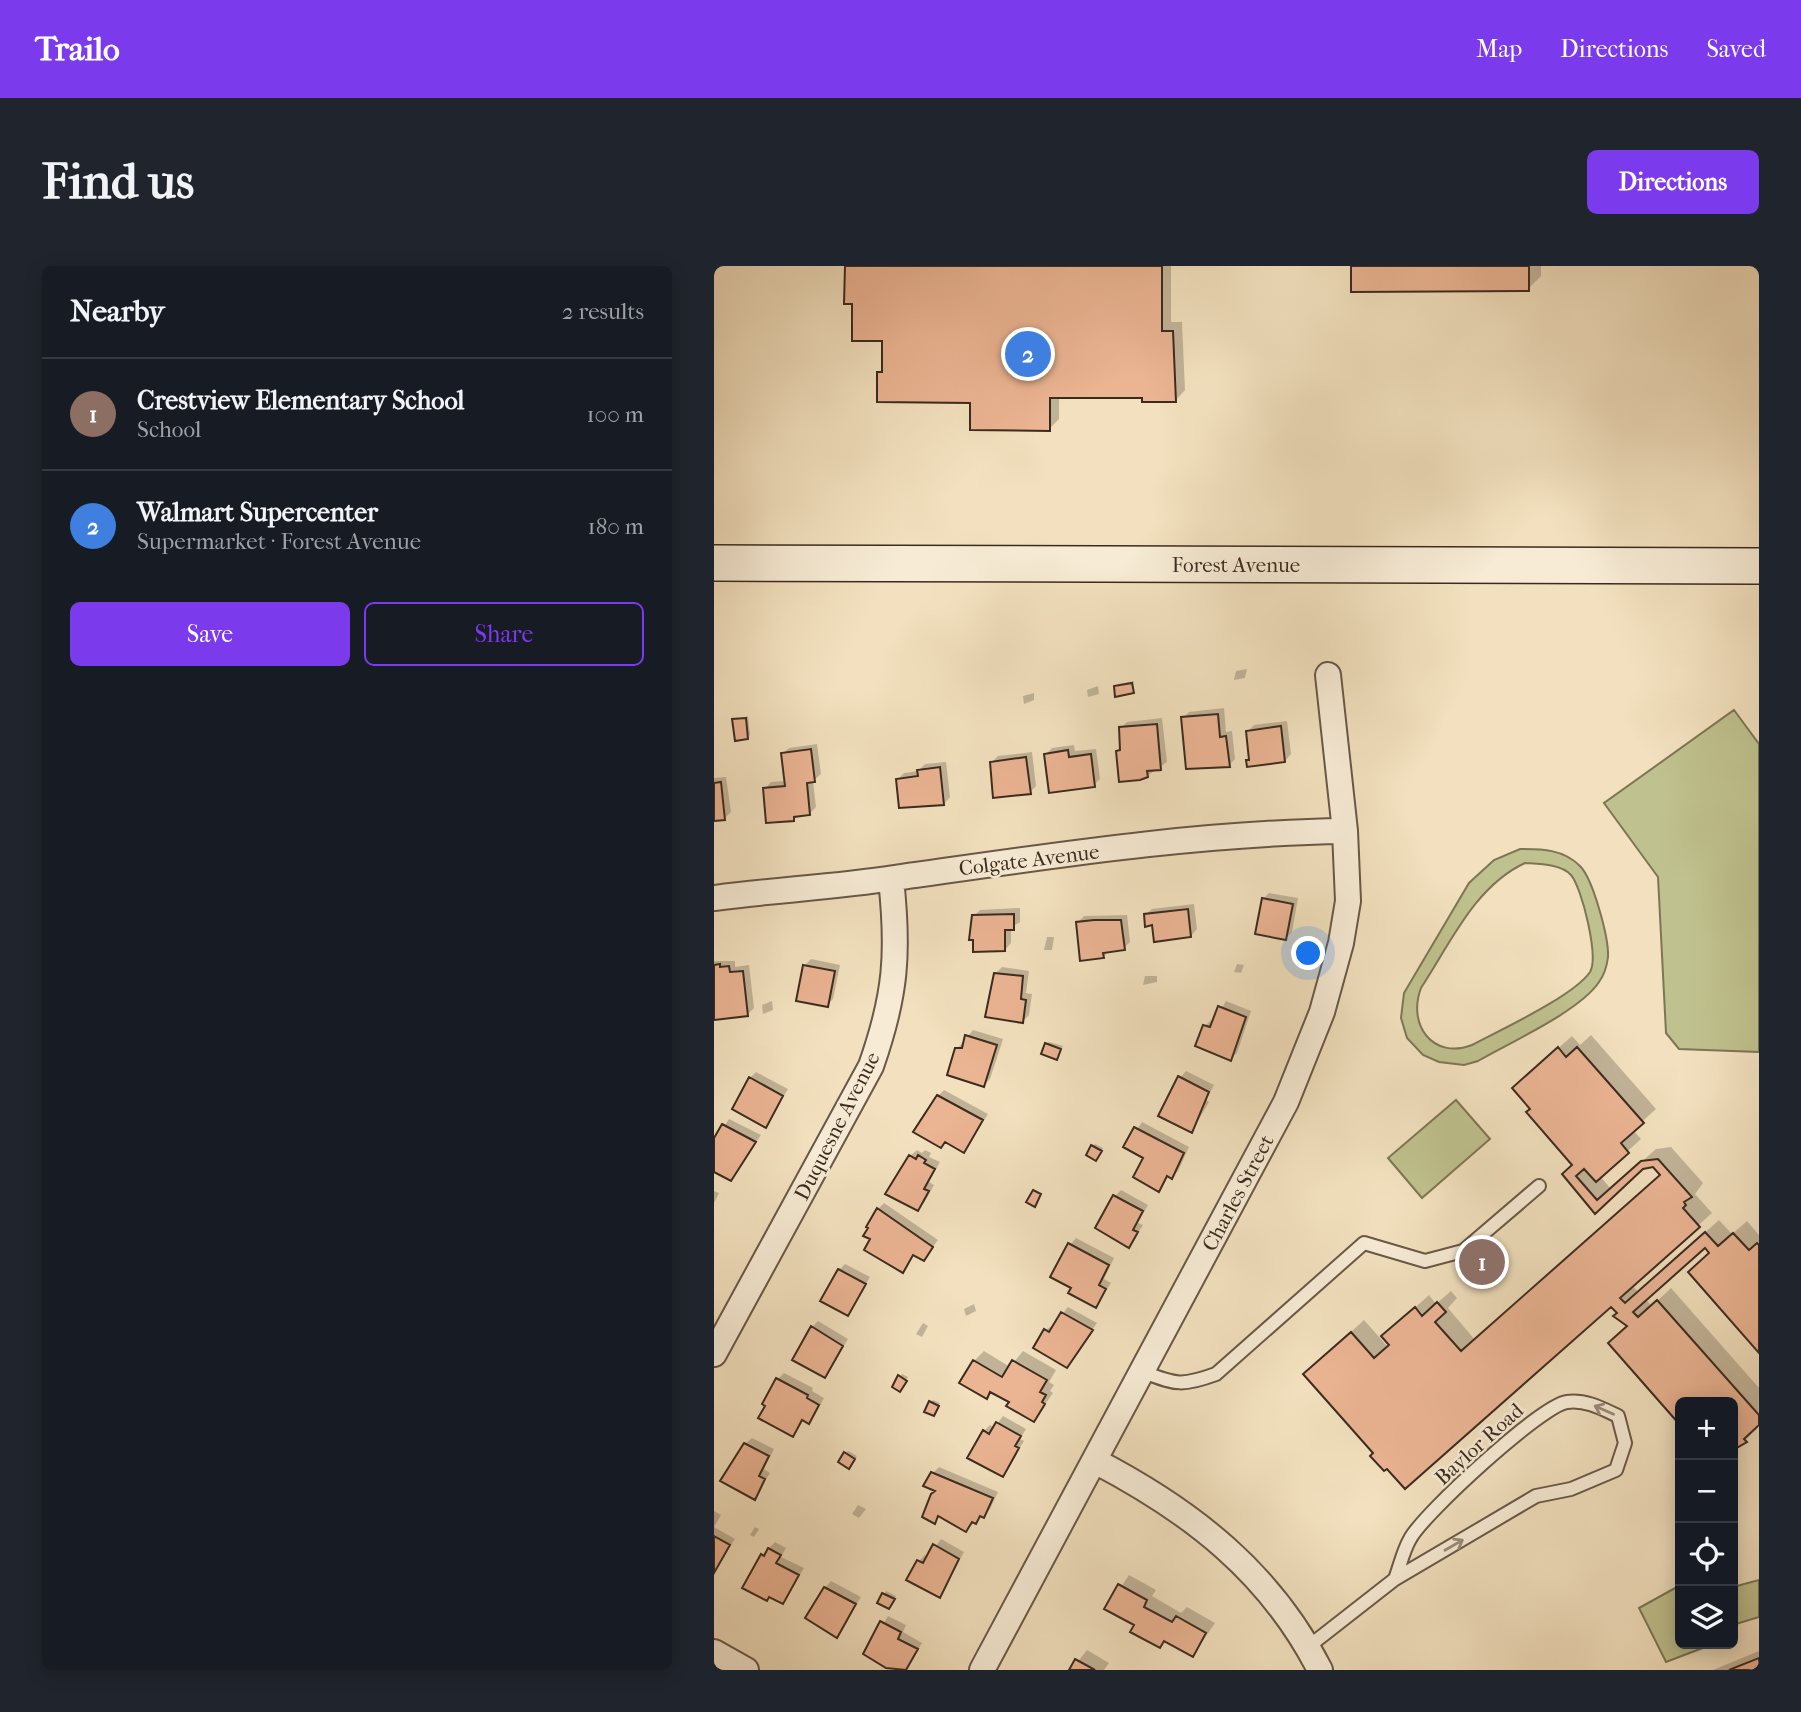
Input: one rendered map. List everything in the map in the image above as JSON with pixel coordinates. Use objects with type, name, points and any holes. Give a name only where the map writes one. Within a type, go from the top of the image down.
[{"type":"main road","name":"Forest Avenue","points":[[714,563],[1759,566]]},
{"type":"street","name":"Charles Street","points":[[982,1670],[1144,1372],[1286,1102],[1306,1057],[1342,943],[1348,901],[1345,831],[1328,675]]},
{"type":"street","name":"Colgate Avenue","points":[[714,898],[891,879],[1199,839],[1271,832],[1345,831]]},
{"type":"street","name":"Duquesne Avenue","points":[[714,1354],[871,1066],[886,1023],[894,986],[897,953],[891,879]]},
{"type":"street","points":[[1095,1461],[1175,1506],[1224,1544],[1253,1573],[1308,1647],[1320,1670]]},
{"type":"street","points":[[714,1652],[746,1670]]},
{"type":"lane","points":[[1144,1372],[1174,1384],[1188,1384],[1216,1374],[1364,1243],[1425,1261],[1463,1251],[1539,1186]]},
{"type":"lane","name":"Baylor Road","points":[[1308,1647],[1395,1579],[1536,1496],[1571,1489],[1616,1470],[1625,1443],[1618,1416],[1595,1405],[1566,1402],[1536,1416],[1426,1517],[1410,1538],[1395,1579]]},
{"type":"green space","points":[[1734,710],[1759,744],[1759,1052],[1679,1049],[1666,1033],[1658,877],[1604,803]]},
{"type":"green space","points":[[1520,849],[1536,849],[1567,856],[1580,866],[1595,895],[1603,923],[1608,948],[1606,967],[1590,993],[1543,1026],[1478,1061],[1464,1065],[1439,1062],[1423,1055],[1407,1038],[1401,1018],[1404,993],[1469,883],[1494,860]],"holes":[[[1525,863],[1550,865],[1571,875],[1580,894],[1591,938],[1590,972],[1553,1002],[1472,1045],[1446,1048],[1435,1043],[1427,1036],[1418,1015],[1421,988],[1453,935],[1478,901],[1507,873]]]},
{"type":"green space","points":[[1456,1100],[1490,1139],[1422,1198],[1388,1158]]},
{"type":"green space","points":[[1759,1580],[1759,1617],[1738,1623],[1738,1586]]},
{"type":"green space","points":[[1675,1588],[1675,1649],[1700,1649],[1666,1662],[1639,1608]]},
{"type":"building","points":[[845,266],[1162,266],[1162,331],[1173,331],[1176,402],[1142,402],[1142,398],[1050,398],[1050,431],[970,430],[970,403],[877,402],[877,372],[882,372],[882,341],[852,341],[852,304],[844,304]]},
{"type":"building","points":[[1351,266],[1529,266],[1529,291],[1351,292]]},
{"type":"building","points":[[1132,683],[1134,693],[1115,697],[1114,686]]},
{"type":"building","points":[[1218,714],[1220,737],[1226,736],[1230,767],[1186,769],[1181,717]]},
{"type":"building","points":[[746,718],[748,739],[735,741],[732,719]]},
{"type":"building","points":[[1157,724],[1161,770],[1147,771],[1148,777],[1140,780],[1119,782],[1116,751],[1120,750],[1119,727]]},
{"type":"building","points":[[1281,726],[1285,762],[1247,767],[1246,760],[1249,760],[1246,731]]},
{"type":"building","points":[[811,749],[815,782],[807,783],[810,815],[794,817],[794,821],[766,823],[763,788],[785,786],[781,753]]},
{"type":"building","points":[[1068,750],[1069,757],[1091,754],[1095,787],[1049,793],[1044,754]]},
{"type":"building","points":[[1026,757],[1031,794],[993,798],[990,762]]},
{"type":"building","points":[[940,767],[944,805],[899,808],[896,779],[918,776],[917,770]]},
{"type":"building","points":[[721,782],[725,820],[714,821],[714,783]]},
{"type":"building","points":[[1262,898],[1293,904],[1286,940],[1255,934]]},
{"type":"building","points":[[1188,909],[1191,937],[1154,942],[1152,925],[1145,927],[1144,914]]},
{"type":"building","points":[[1014,914],[1014,930],[1005,930],[1005,951],[973,952],[973,940],[969,940],[972,915]]},
{"type":"building","points":[[1121,920],[1125,950],[1103,953],[1104,958],[1080,961],[1076,922]]},
{"type":"building","points":[[720,964],[720,967],[729,966],[730,972],[743,971],[748,1016],[714,1020],[714,965]]},
{"type":"building","points":[[803,965],[835,971],[828,1007],[796,1001]]},
{"type":"building","points":[[994,973],[1023,976],[1021,999],[1026,1000],[1023,1023],[985,1017]]},
{"type":"building","points":[[1218,1006],[1246,1017],[1231,1061],[1195,1046],[1203,1025],[1210,1027]]},
{"type":"building","points":[[965,1035],[997,1045],[984,1087],[947,1075],[955,1048],[962,1048]]},
{"type":"building","points":[[1045,1043],[1061,1049],[1057,1060],[1041,1054]]},
{"type":"building","points":[[1558,1047],[1566,1057],[1577,1047],[1644,1123],[1621,1143],[1629,1153],[1596,1182],[1584,1169],[1576,1176],[1597,1200],[1641,1161],[1658,1159],[1692,1197],[1684,1202],[1686,1205],[1683,1208],[1700,1227],[1620,1298],[1625,1303],[1705,1232],[1718,1246],[1733,1233],[1749,1250],[1757,1243],[1759,1245],[1759,1353],[1688,1272],[1709,1253],[1705,1248],[1633,1312],[1638,1317],[1657,1300],[1759,1415],[1759,1425],[1744,1439],[1747,1442],[1738,1447],[1738,1397],[1675,1397],[1675,1419],[1608,1343],[1627,1326],[1613,1316],[1617,1313],[1611,1307],[1405,1489],[1387,1469],[1384,1471],[1370,1456],[1373,1453],[1303,1374],[1351,1332],[1374,1358],[1389,1345],[1381,1336],[1415,1307],[1422,1316],[1437,1302],[1446,1312],[1435,1322],[1461,1351],[1660,1175],[1653,1167],[1643,1169],[1595,1214],[1562,1174],[1572,1165],[1526,1112],[1530,1109],[1512,1088]]},
{"type":"building","points":[[1178,1076],[1209,1092],[1192,1133],[1158,1116]]},
{"type":"building","points":[[749,1077],[783,1096],[766,1128],[732,1109]]},
{"type":"building","points":[[937,1095],[983,1120],[964,1153],[945,1142],[941,1148],[913,1132]]},
{"type":"building","points":[[722,1124],[756,1142],[731,1181],[714,1172],[714,1138]]},
{"type":"building","points":[[1134,1127],[1184,1153],[1172,1179],[1167,1176],[1159,1192],[1133,1177],[1143,1158],[1123,1147]]},
{"type":"building","points":[[1091,1145],[1102,1151],[1096,1161],[1086,1155]]},
{"type":"building","points":[[909,1155],[916,1159],[918,1155],[926,1160],[924,1163],[935,1169],[924,1189],[929,1191],[918,1211],[885,1194]]},
{"type":"building","points":[[1033,1190],[1041,1194],[1035,1207],[1026,1202]]},
{"type":"building","points":[[1113,1195],[1143,1211],[1133,1230],[1138,1232],[1129,1248],[1095,1228]]},
{"type":"building","points":[[877,1208],[933,1247],[924,1261],[913,1255],[903,1273],[864,1250],[870,1239],[863,1236]]},
{"type":"building","points":[[1068,1243],[1109,1265],[1099,1285],[1106,1289],[1096,1308],[1068,1293],[1071,1288],[1050,1277]]},
{"type":"building","points":[[838,1269],[866,1284],[848,1316],[820,1301]]},
{"type":"building","points":[[1061,1312],[1093,1330],[1067,1368],[1033,1348],[1044,1329],[1049,1332]]},
{"type":"building","points":[[811,1326],[843,1346],[825,1378],[792,1360]]},
{"type":"building","points":[[973,1360],[1002,1377],[1012,1360],[1047,1380],[1040,1392],[1046,1395],[1042,1402],[1045,1404],[1034,1422],[1006,1406],[1009,1402],[990,1392],[987,1399],[959,1383]]},
{"type":"building","points":[[898,1375],[907,1381],[900,1392],[892,1387]]},
{"type":"building","points":[[776,1378],[808,1395],[807,1398],[819,1405],[809,1424],[802,1420],[793,1437],[758,1418]]},
{"type":"building","points":[[929,1401],[939,1406],[934,1416],[924,1412]]},
{"type":"building","points":[[996,1422],[1021,1436],[1015,1446],[1019,1448],[1003,1477],[967,1458],[983,1430],[989,1434]]},
{"type":"building","points":[[744,1443],[769,1456],[759,1476],[765,1479],[755,1500],[720,1481]]},
{"type":"building","points":[[844,1452],[855,1459],[849,1469],[838,1462]]},
{"type":"building","points":[[931,1472],[993,1498],[984,1518],[980,1516],[976,1524],[972,1522],[966,1532],[938,1516],[935,1524],[922,1517],[931,1494],[935,1491],[923,1486]]},
{"type":"building","points":[[714,1536],[730,1545],[714,1573]]},
{"type":"building","points":[[933,1544],[959,1559],[940,1598],[906,1580],[917,1560],[923,1563]]},
{"type":"building","points":[[768,1548],[781,1555],[776,1563],[799,1575],[783,1604],[769,1597],[767,1601],[742,1588],[761,1554],[764,1556]]},
{"type":"building","points":[[1118,1584],[1147,1600],[1144,1607],[1172,1622],[1176,1616],[1206,1633],[1193,1657],[1164,1641],[1160,1648],[1130,1632],[1134,1625],[1104,1609]]},
{"type":"building","points":[[824,1587],[856,1604],[837,1638],[805,1618]]},
{"type":"building","points":[[882,1593],[895,1599],[889,1609],[877,1603]]},
{"type":"building","points":[[880,1621],[901,1632],[898,1639],[918,1649],[906,1670],[886,1668],[863,1654]]},
{"type":"building","points":[[1759,1658],[1759,1670],[1729,1670]]},
{"type":"building","points":[[1075,1659],[1095,1670],[1069,1670]]},
{"type":"place","name":"Walmart Supercenter","points":[[1028,354]]},
{"type":"place","name":"Crestview Elementary School","points":[[1482,1262]]}]
